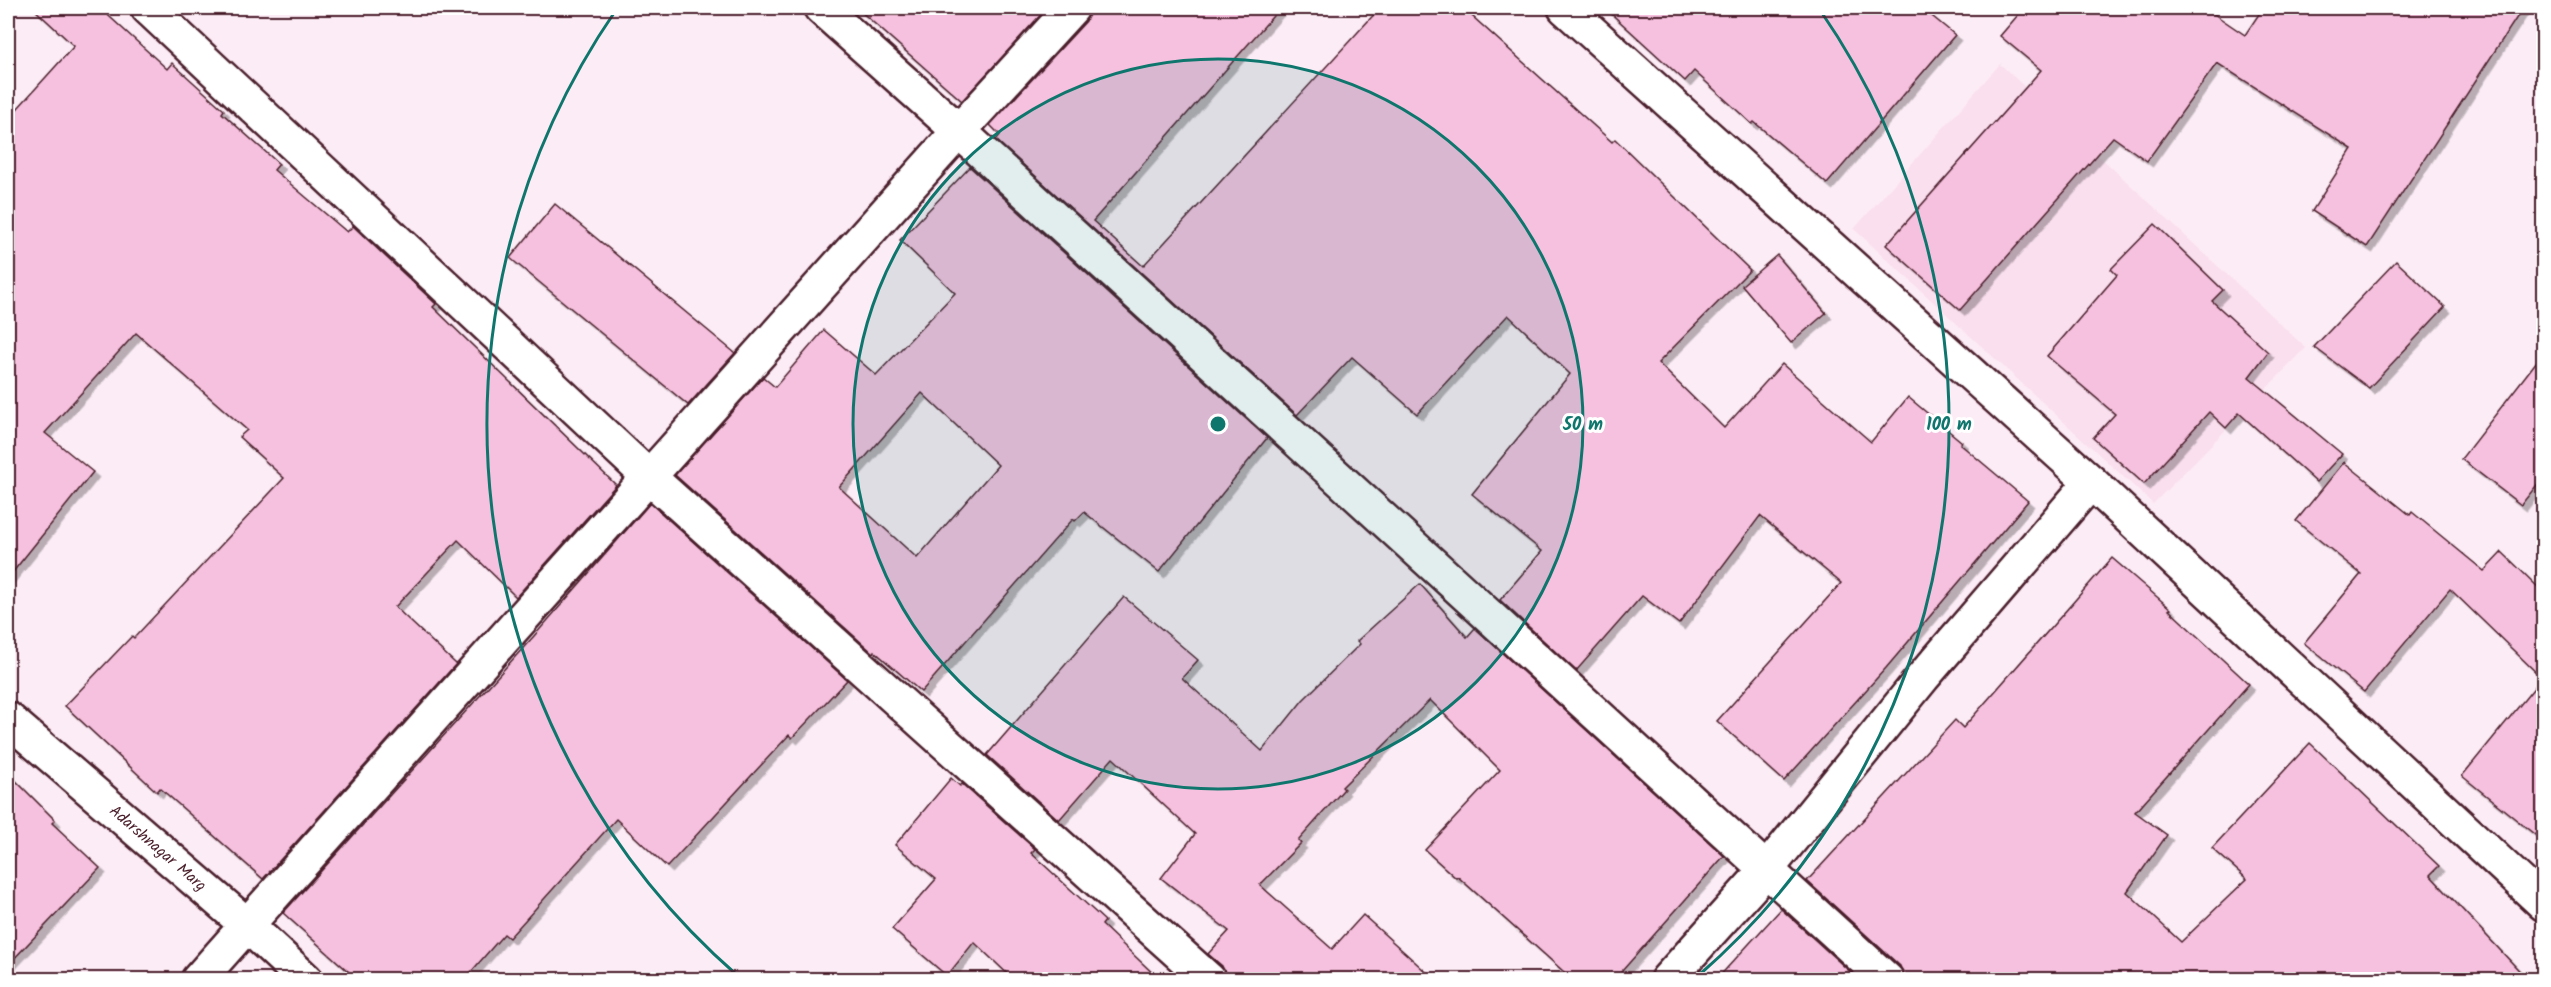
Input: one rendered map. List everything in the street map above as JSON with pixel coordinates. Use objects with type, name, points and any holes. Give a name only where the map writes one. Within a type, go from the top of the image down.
[{"type":"street","points":[[148,8],[649,477],[1209,980]]},
{"type":"street","points":[[821,8],[959,131],[1887,980]]},
{"type":"street","points":[[198,980],[1072,8]]},
{"type":"street","points":[[1565,8],[2091,483],[2544,904]]},
{"type":"street","points":[[1667,980],[1767,869],[1923,677],[2091,483]]},
{"type":"street","name":"Adarshnagar Marg","points":[[8,719],[247,925],[306,980]]},
{"type":"shaded area","points":[[2000,64],[2306,348],[2153,504],[1854,229]]},
{"type":"building","points":[[33,8],[100,8],[167,69],[172,63],[224,110],[222,113],[279,164],[274,170],[347,232],[353,226],[436,304],[433,307],[616,485],[516,597],[458,540],[395,607],[456,664],[263,879],[160,788],[157,792],[65,706],[132,636],[134,638],[284,478],[239,437],[247,430],[136,333],[45,433],[93,472],[8,578],[8,119],[74,46]]},
{"type":"building","points":[[857,8],[1047,8],[962,101]]},
{"type":"building","points":[[1090,8],[1280,8],[1093,221],[1143,266],[1380,8],[1463,8],[1612,142],[1615,139],[1750,270],[1658,363],[1724,428],[1782,364],[1871,442],[1908,397],[2028,501],[1886,668],[1784,781],[1717,721],[1841,583],[1760,516],[1679,624],[1642,596],[1576,671],[1500,600],[1542,551],[1472,494],[1570,374],[1508,315],[1417,414],[1352,357],[1297,415],[996,140],[1000,135],[990,125],[1086,21]]},
{"type":"building","points":[[1605,8],[1922,8],[1955,35],[1827,184],[1754,122],[1752,124],[1694,71],[1685,81]]},
{"type":"building","points":[[2024,8],[2205,8],[2245,35],[2263,8],[2523,8],[2367,247],[2312,211],[2352,149],[2217,63],[2147,161],[2113,137],[1960,310],[1886,245],[2041,70],[2000,36]]},
{"type":"building","points":[[970,167],[1267,438],[1159,572],[1084,512],[1075,521],[1073,519],[921,692],[874,651],[873,653],[675,475],[763,377],[775,387],[824,330],[876,375],[955,293],[900,240]],"holes":[[[922,393],[998,465],[917,558],[839,487]]]},
{"type":"building","points":[[555,204],[735,353],[688,405],[510,258]]},
{"type":"building","points":[[2155,224],[2223,290],[2212,301],[2268,352],[2249,377],[2342,454],[2316,482],[2239,413],[2226,428],[2209,412],[2144,484],[2093,438],[2115,414],[2047,356],[2117,275],[2111,269]]},
{"type":"building","points":[[1777,255],[1826,313],[1791,343],[1742,285]]},
{"type":"building","points":[[2396,261],[2445,307],[2369,388],[2314,347]]},
{"type":"building","points":[[2544,352],[2544,476],[2521,505],[2461,459]]},
{"type":"building","points":[[2344,462],[2410,515],[2412,512],[2484,571],[2502,552],[2544,593],[2544,842],[2462,776],[2542,678],[2450,589],[2364,692],[2304,643],[2361,574],[2296,521]]},
{"type":"building","points":[[650,503],[847,680],[792,738],[789,735],[667,867],[616,819],[509,938],[504,934],[464,980],[358,980],[283,913],[534,636]]},
{"type":"building","points":[[2112,558],[2171,609],[2169,610],[2249,684],[2135,812],[2167,835],[2127,892],[2181,942],[2247,879],[2212,848],[2310,743],[2439,866],[2430,875],[2528,980],[1905,980],[1900,966],[1807,881],[1955,720],[1963,728]]},
{"type":"building","points":[[1420,584],[1467,637],[1475,628],[1724,856],[1614,980],[1573,980],[1425,850],[1500,770],[1430,700],[1342,787],[1344,789],[1298,841],[1301,843],[1260,885],[1332,949],[1363,915],[1435,980],[1227,980],[1222,966],[1208,954],[1229,931],[1161,878],[1195,834],[1113,758],[1059,820],[987,755],[1124,597],[1198,660],[1182,678],[1262,751],[1303,700],[1360,644],[1357,641]]},
{"type":"building","points":[[8,773],[55,820],[52,823],[100,868],[8,965]]},
{"type":"building","points":[[951,778],[960,786],[962,784],[1035,849],[1031,853],[1105,921],[1102,925],[1160,980],[1014,980],[974,942],[947,976],[892,929],[936,879],[895,845]]},
{"type":"building","points":[[1781,909],[1859,980],[1716,980]]}]
